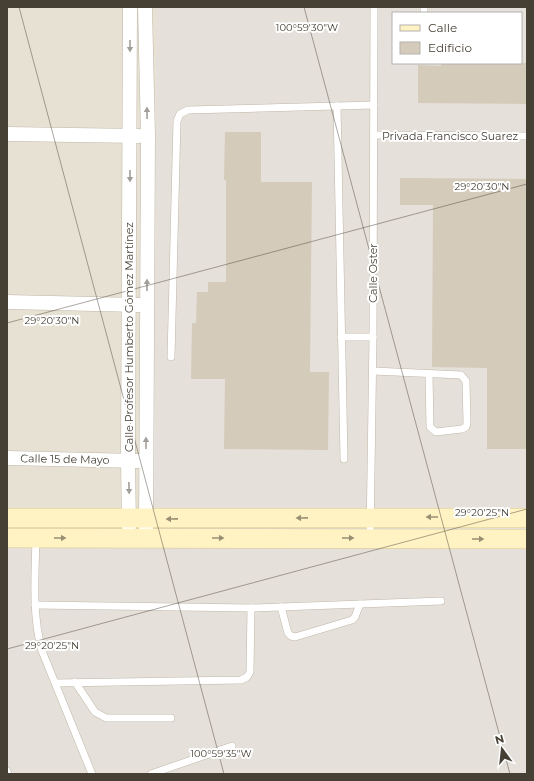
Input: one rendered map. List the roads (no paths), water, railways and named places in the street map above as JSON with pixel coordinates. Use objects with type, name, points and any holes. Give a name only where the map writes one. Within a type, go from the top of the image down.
[{"type":"main road","points":[[138,529],[370,517],[527,518]]},
{"type":"main road","points":[[7,518],[36,528],[138,529],[370,538],[527,539]]},
{"type":"main road","points":[[7,538],[36,528]]},
{"type":"street","name":"Calle Profesor Humberto Gómez Martínez","points":[[130,7],[130,305],[128,461],[138,529]]},
{"type":"street","name":"Calle Profesor Humberto Gómez Martínez","points":[[138,529],[146,462],[148,136],[145,7]]},
{"type":"street","points":[[7,134],[148,136]]},
{"type":"street","points":[[7,302],[147,305]]},
{"type":"street","name":"Calle 15 de Mayo","points":[[7,458],[146,462]]},
{"type":"lane","name":"Calle Oster","points":[[370,538],[373,371],[374,7]]},
{"type":"lane","points":[[337,106],[344,459]]},
{"type":"lane","points":[[171,357],[177,122],[180,114],[188,110],[374,106]]},
{"type":"lane","name":"Privada Francisco Suarez","points":[[374,136],[527,136]]},
{"type":"lane","points":[[341,336],[373,337]]},
{"type":"lane","points":[[373,371],[461,375],[466,381],[466,427],[462,429],[436,432],[430,427],[429,374]]},
{"type":"lane","points":[[36,528],[35,605],[40,646],[92,774]]},
{"type":"lane","points":[[35,605],[281,608],[441,601]]},
{"type":"lane","points":[[281,608],[288,633],[295,637],[352,620],[356,617],[360,604]]},
{"type":"lane","points":[[56,683],[242,680],[247,677],[250,672],[251,608]]},
{"type":"lane","points":[[75,682],[95,712],[106,718],[171,718]]},
{"type":"lane","points":[[151,774],[232,746]]}]
